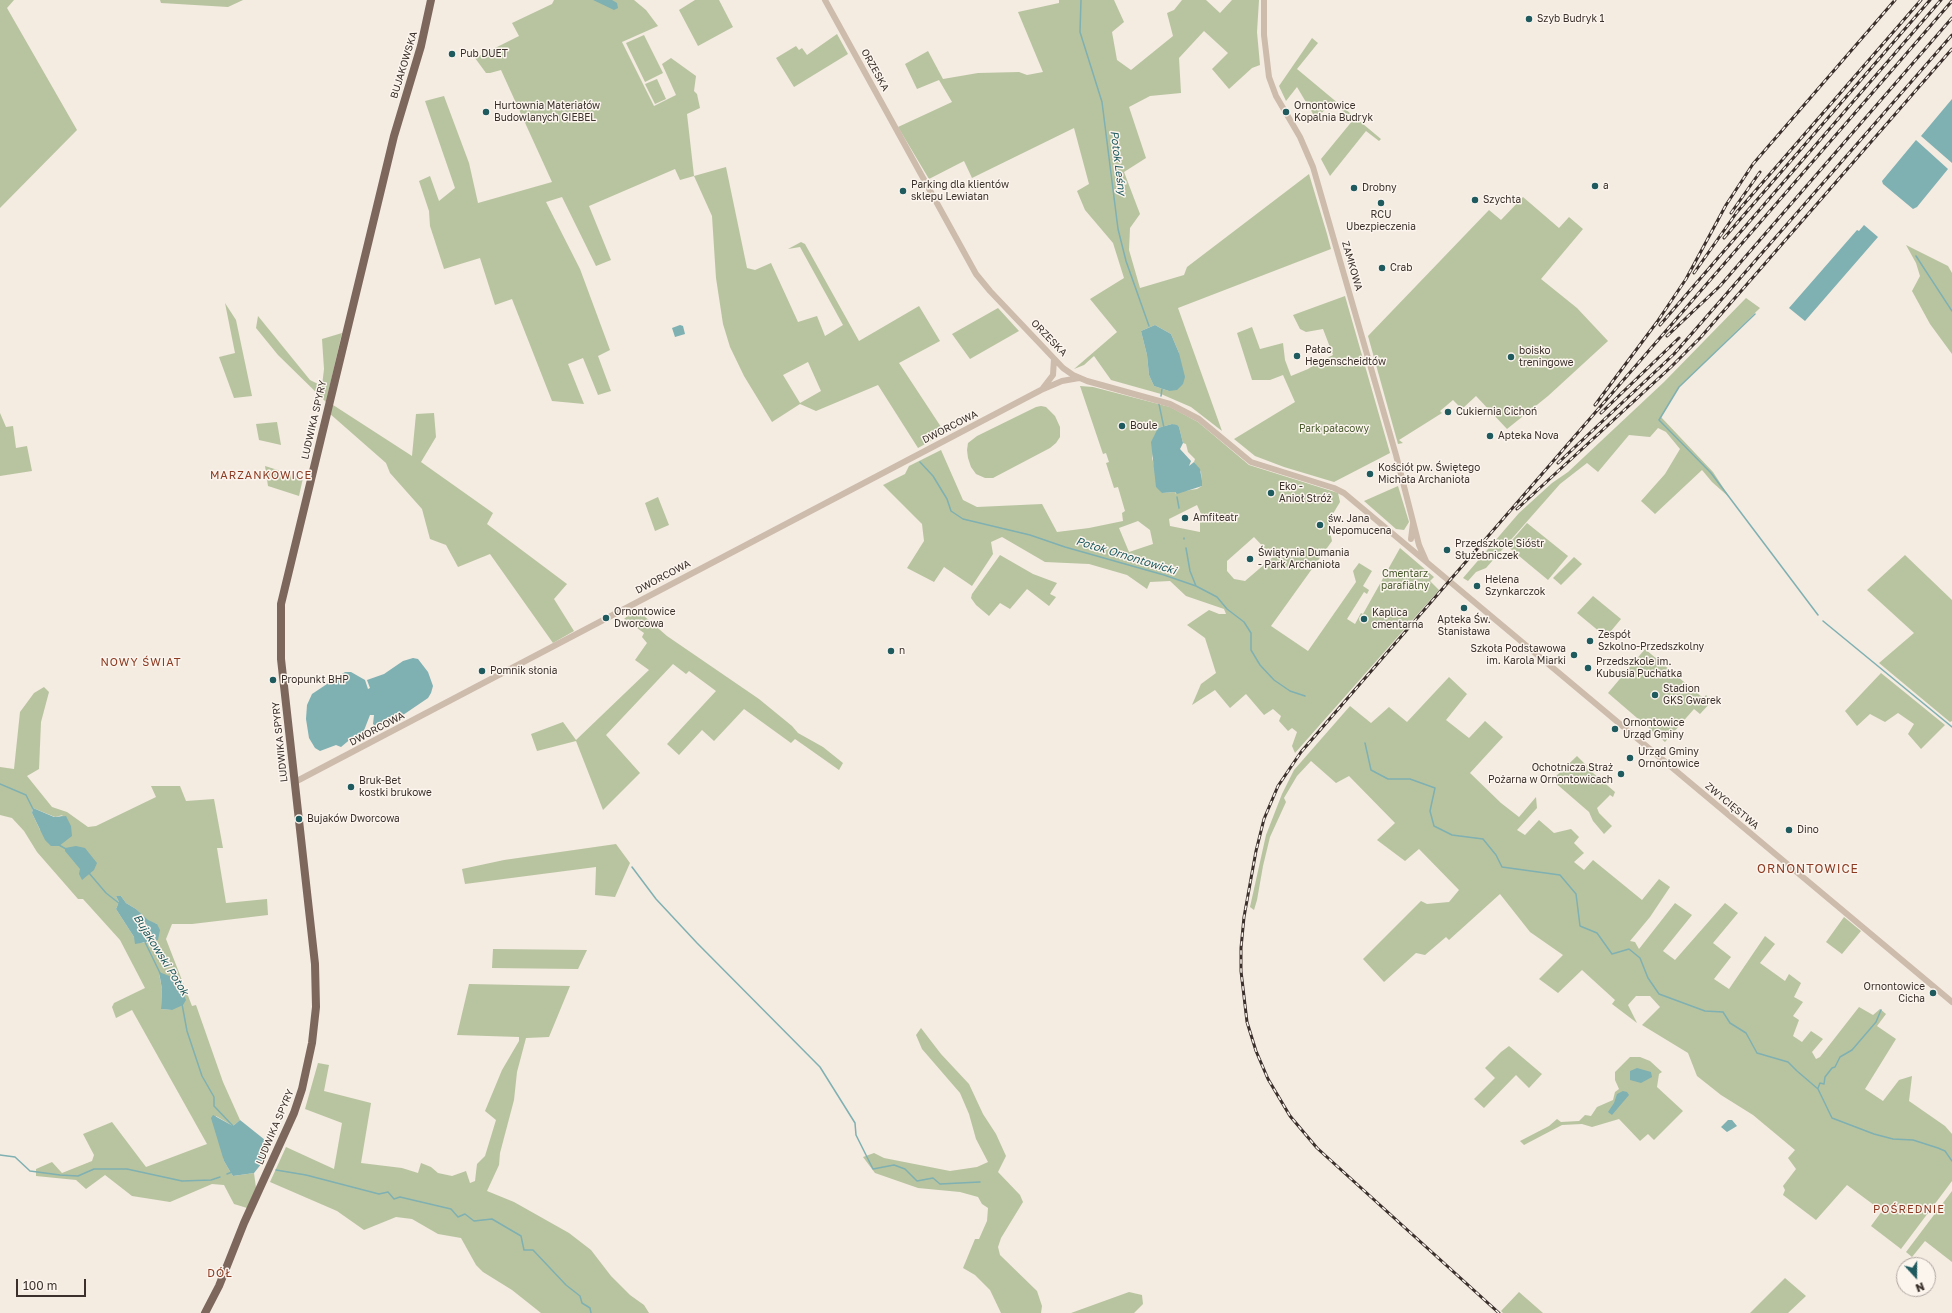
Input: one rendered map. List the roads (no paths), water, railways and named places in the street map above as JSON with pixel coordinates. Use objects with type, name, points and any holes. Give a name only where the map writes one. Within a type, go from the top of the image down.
[{"type":"main road","name":"BUJAKOWSKA","points":[[394,136],[421,46],[431,0]]},
{"type":"main road","name":"LUDWIKA SPYRY","points":[[205,1313],[219,1286],[262,1181],[294,1113],[302,1089],[312,1043],[316,1007],[315,964],[281,659],[281,604],[394,136]]},
{"type":"street","name":"ORZESKA","points":[[825,0],[976,274],[990,291],[1066,370],[1079,378],[1154,399],[1180,409],[1199,419],[1251,462],[1334,488],[1344,493],[1395,536],[1409,541],[1415,538],[1419,543]]},
{"type":"street","name":"ZAMKOWA","points":[[1264,0],[1264,35],[1269,77],[1276,96],[1300,137],[1313,167],[1419,543]]},
{"type":"street","points":[[1054,358],[1053,374],[1056,381],[1061,381],[1066,370]]},
{"type":"street","points":[[1053,374],[1066,370]]},
{"type":"street","name":"DWORCOWA","points":[[1041,390],[1053,374]]},
{"type":"street","name":"DWORCOWA","points":[[295,782],[1041,390],[1061,381],[1079,378]]},
{"type":"street","name":"ZAMKOWA","points":[[1409,541],[1413,520]]},
{"type":"street","name":"ZWYCIĘSTWA","points":[[1409,541],[1412,550],[1952,1002]]},
{"type":"street","points":[[1412,550],[1418,549],[1419,543]]},
{"type":"street","name":"ZWYCIĘSTWA","points":[[1419,543],[1427,562]]},
{"type":"water","points":[[593,0],[612,0],[617,3],[618,8],[614,10]]},
{"type":"water","points":[[1952,99],[1952,163],[1921,136]]},
{"type":"water","points":[[1916,140],[1948,169],[1917,207],[1913,209],[1883,184],[1882,181]]},
{"type":"water","points":[[1864,225],[1878,237],[1805,321],[1789,308],[1857,230],[1859,231]]},
{"type":"water","points":[[680,325],[683,326],[685,334],[675,337],[672,328]]},
{"type":"water","points":[[1155,325],[1171,334],[1179,353],[1185,377],[1183,384],[1177,390],[1169,391],[1154,386],[1149,375],[1147,355],[1141,331]]},
{"type":"water","points":[[1172,424],[1179,427],[1183,443],[1180,449],[1191,461],[1189,466],[1194,462],[1200,469],[1202,481],[1202,486],[1177,494],[1175,492],[1162,493],[1156,487],[1151,442],[1158,428]]},
{"type":"water","points":[[413,658],[418,659],[428,672],[433,686],[428,698],[403,715],[377,727],[373,724],[374,715],[370,715],[363,733],[353,737],[341,747],[336,745],[320,751],[315,748],[309,738],[306,719],[307,705],[312,694],[345,672],[351,672],[365,680],[368,689],[370,688],[367,680],[384,674],[403,661]]},
{"type":"water","points":[[33,808],[54,817],[66,816],[71,826],[72,836],[59,846],[51,846],[45,840],[32,813]]},
{"type":"water","points":[[76,846],[85,848],[97,863],[94,870],[82,880],[79,874],[80,869],[65,851],[65,848]]},
{"type":"water","points":[[116,896],[121,896],[126,903],[136,909],[148,920],[157,924],[160,930],[158,940],[135,944],[134,937],[116,909],[119,902]]},
{"type":"water","points":[[159,972],[177,979],[186,1000],[183,1005],[172,1010],[161,1009],[162,989]]},
{"type":"water","points":[[1637,1068],[1651,1072],[1652,1077],[1641,1083],[1630,1080],[1630,1071]]},
{"type":"water","points":[[1623,1091],[1627,1092],[1629,1095],[1612,1115],[1608,1112],[1614,1103],[1617,1094]]},
{"type":"water","points":[[213,1115],[233,1126],[240,1120],[270,1144],[262,1163],[254,1173],[233,1176],[224,1161],[211,1118]]},
{"type":"water","points":[[1728,1120],[1732,1120],[1737,1126],[1727,1132],[1721,1127]]},
{"type":"waterway","name":"Potok Leśny","points":[[1081,0],[1080,32],[1102,102],[1118,229],[1126,261],[1149,326]]},
{"type":"waterway","points":[[1916,256],[1952,311]]},
{"type":"waterway","points":[[1755,314],[1679,387],[1659,420],[1711,473],[1818,615]]},
{"type":"waterway","points":[[1161,396],[1162,389]]},
{"type":"waterway","points":[[1159,404],[1164,428]]},
{"type":"waterway","name":"Potok Ornontowicki","points":[[920,462],[933,476],[947,499],[951,511],[963,519],[1030,535],[1065,547],[1164,575],[1196,586],[1217,597],[1227,609],[1244,622],[1251,633],[1251,650],[1260,665],[1274,680],[1290,691],[1305,696]]},
{"type":"waterway","points":[[1177,497],[1179,508]]},
{"type":"waterway","points":[[1186,548],[1190,571],[1196,586]]},
{"type":"waterway","points":[[1823,621],[1952,727]]},
{"type":"waterway","name":"Potok Ornontowicki","points":[[1365,743],[1371,770],[1388,779],[1410,779],[1435,788],[1430,811],[1434,826],[1452,835],[1483,839],[1496,855],[1502,867],[1560,875],[1576,894],[1580,926],[1597,933],[1612,954],[1629,949],[1640,958],[1648,978],[1659,994],[1705,1011],[1723,1012],[1730,1023],[1746,1033],[1757,1053],[1788,1062],[1818,1089],[1832,1118],[1874,1134],[1893,1139],[1913,1140],[1938,1148],[1945,1151],[1952,1161]]},
{"type":"waterway","name":"Bujakowski Potok","points":[[0,784],[26,795],[33,809]]},
{"type":"waterway","name":"Bujakowski Potok","points":[[59,845],[66,849]]},
{"type":"waterway","points":[[632,867],[656,899],[697,943],[820,1067],[855,1123],[856,1135],[873,1169],[894,1165],[905,1169],[917,1181],[933,1178],[940,1184],[980,1182]]},
{"type":"waterway","name":"Bujakowski Potok","points":[[89,873],[106,893],[120,904]]},
{"type":"waterway","name":"Bujakowski Potok","points":[[145,942],[160,973]]},
{"type":"waterway","name":"Bujakowski Potok","points":[[182,1004],[187,1031],[202,1076],[214,1097],[214,1106],[233,1126]]},
{"type":"waterway","points":[[1818,1088],[1820,1083],[1824,1084],[1825,1077],[1832,1068],[1835,1067],[1840,1057],[1852,1050],[1876,1022],[1881,1010]]},
{"type":"waterway","points":[[0,1155],[15,1157],[30,1171],[60,1175],[78,1176],[94,1169],[127,1169],[182,1181],[211,1180],[220,1177]]},
{"type":"waterway","name":"Bujakowski Potok","points":[[276,1170],[306,1175],[379,1194],[388,1192],[394,1199],[400,1197],[451,1209],[458,1217],[465,1214],[474,1221],[492,1219],[521,1236],[524,1250],[533,1250],[566,1285],[580,1296],[582,1303],[590,1308],[591,1313]]},
{"type":"waterway","points":[[227,1174],[232,1172]]},
{"type":"railway","points":[[1595,405],[1657,322],[1686,279],[1726,205],[1753,164],[1895,0]]},
{"type":"railway","points":[[1694,273],[1737,212],[1921,0]]},
{"type":"railway","points":[[1724,238],[1930,0]]},
{"type":"railway","points":[[1660,325],[1941,0]]},
{"type":"railway","points":[[1499,1313],[1317,1148],[1290,1116],[1268,1079],[1256,1051],[1247,1022],[1241,971],[1241,948],[1244,917],[1256,851],[1264,819],[1278,786],[1301,752],[1952,1]]},
{"type":"railway","points":[[1667,336],[1720,286],[1952,18]]},
{"type":"railway","points":[[1558,463],[1674,354],[1952,35]]},
{"type":"railway","points":[[1517,509],[1671,367],[1701,337],[1952,49]]},
{"type":"railway","points":[[1731,213],[1760,172]]},
{"type":"railway","points":[[1601,413],[1679,338]]},
{"type":"place","name":"Szyb Budryk 1","points":[[1529,19]]},
{"type":"place","name":"Pub DUET","points":[[452,54]]},
{"type":"place","name":"Hurtownia Materiałów Budowlanych GIEBEL","points":[[486,112]]},
{"type":"place","name":"Ornontowice Kopalnia Budryk","points":[[1286,112]]},
{"type":"place","name":"a","points":[[1595,186]]},
{"type":"place","name":"Drobny","points":[[1354,188]]},
{"type":"place","name":"Parking dla klientów sklepu Lewiatan","points":[[903,191]]},
{"type":"place","name":"Szychta","points":[[1475,200]]},
{"type":"place","name":"RCU Ubezpieczenia","points":[[1381,203]]},
{"type":"place","name":"Crab","points":[[1382,268]]},
{"type":"place","name":"Pałac Hegenscheidtów","points":[[1297,356]]},
{"type":"place","name":"boisko treningowe","points":[[1511,357]]},
{"type":"place","name":"Cukiernia Cichoń","points":[[1448,412]]},
{"type":"place","name":"Boule","points":[[1122,426]]},
{"type":"place","name":"Apteka Nova","points":[[1490,436]]},
{"type":"place","name":"Kościół pw. Świętego Michała Archanioła","points":[[1370,474]]},
{"type":"place","name":"Eko - Anioł Stróż","points":[[1271,493]]},
{"type":"place","name":"Amfiteatr","points":[[1185,518]]},
{"type":"place","name":"św. Jana Nepomucena","points":[[1320,525]]},
{"type":"place","name":"Przedszkole Sióstr Służebniczek","points":[[1447,550]]},
{"type":"place","name":"Świątynia Dumania - Park Archanioła","points":[[1250,559]]},
{"type":"place","name":"Helena Szynkarczok","points":[[1477,586]]},
{"type":"place","name":"Apteka Św. Stanisława","points":[[1464,608]]},
{"type":"place","name":"Ornontowice Dworcowa","points":[[606,618]]},
{"type":"place","name":"Kaplica cmentarna","points":[[1364,619]]},
{"type":"place","name":"Zespół Szkolno-Przedszkolny","points":[[1590,641]]},
{"type":"place","name":"n","points":[[891,651]]},
{"type":"place","name":"Szkoła Podstawowa im. Karola Miarki","points":[[1574,655]]},
{"type":"place","name":"Przedszkole im. Kubusia Puchatka","points":[[1588,668]]},
{"type":"place","name":"Pomnik słonia","points":[[482,671]]},
{"type":"place","name":"Propunkt BHP","points":[[273,680]]},
{"type":"place","name":"Stadion GKS Gwarek","points":[[1655,695]]},
{"type":"place","name":"Ornontowice Urząd Gminy","points":[[1615,729]]},
{"type":"place","name":"Urząd Gminy Ornontowice","points":[[1630,758]]},
{"type":"place","name":"Ochotnicza Straż Pożarna w Ornontowicach","points":[[1621,774]]},
{"type":"place","name":"Bruk-Bet kostki brukowe","points":[[351,787]]},
{"type":"place","name":"Bujaków Dworcowa","points":[[299,819]]},
{"type":"place","name":"Dino","points":[[1789,830]]},
{"type":"place","name":"Ornontowice Cicha","points":[[1933,993]]},
{"type":"district","name":"MARZANKOWICE","points":[[261,476]]},
{"type":"district","name":"NOWY ŚWIAT","points":[[141,663]]},
{"type":"district","name":"ORNONTOWICE","points":[[1808,869]]},
{"type":"district","name":"POŚREDNIE","points":[[1909,1210]]},
{"type":"district","name":"DÓŁ","points":[[220,1274]]},
{"type":"park label","name":"Park pałacowy","points":[[1334,429]]},
{"type":"park label","name":"Cmentarz parafialny","points":[[1405,580]]}]
